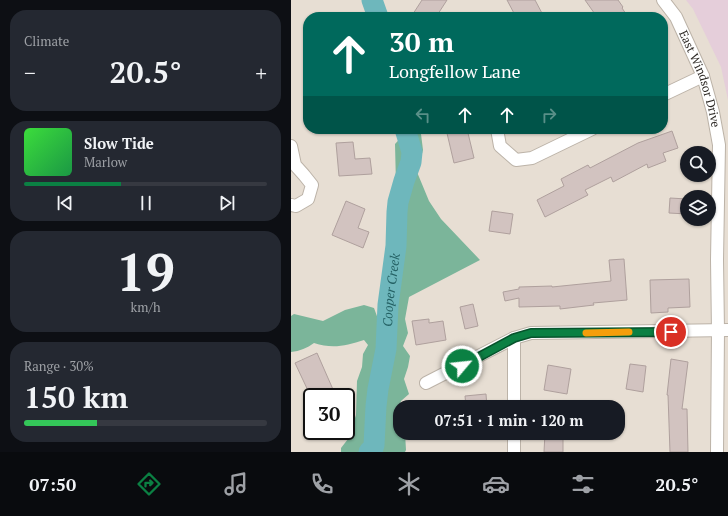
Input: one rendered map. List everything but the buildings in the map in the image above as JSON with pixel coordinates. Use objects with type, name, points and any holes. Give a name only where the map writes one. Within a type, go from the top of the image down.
[{"type":"street","name":"East Windsor Drive","points":[[663,0],[676,17],[703,76],[713,112],[719,144],[717,260],[723,331],[717,452]]},
{"type":"street","points":[[668,93],[703,76]]},
{"type":"street","points":[[498,134],[500,146],[516,160],[532,158],[582,134]]},
{"type":"street","points":[[291,146],[295,165],[312,186],[308,199],[296,206],[291,205]]},
{"type":"street","points":[[717,260],[728,254]]},
{"type":"street","points":[[426,383],[514,338],[531,333],[723,331]]},
{"type":"street","points":[[514,338],[514,400]]},
{"type":"street","points":[[514,440],[514,452]]},
{"type":"shaded area","points":[[686,0],[728,0],[728,100],[721,67],[693,9]]},
{"type":"green space","points":[[404,134],[421,134],[423,150],[417,172],[429,201],[441,219],[480,260],[409,297],[405,319],[408,333],[403,346],[410,356],[404,379],[409,394],[402,400],[393,400],[393,440],[405,440],[405,452],[341,452],[341,448],[347,440],[355,440],[357,381],[362,367],[363,354],[368,345],[364,340],[339,346],[327,346],[314,343],[303,349],[291,352],[291,316],[294,314],[323,321],[345,310],[364,305],[374,308],[378,319],[391,323],[390,314],[393,283],[402,238],[406,199],[396,185],[395,144]]},
{"type":"waterway","name":"Cooper Creek","points":[[372,0],[376,12]]},
{"type":"waterway","name":"Cooper Creek","points":[[369,452],[374,445],[378,389],[386,349],[388,305],[396,246],[398,202],[411,162],[412,152],[407,134]]},
{"type":"slow traffic","points":[[586,333],[629,332]]},
{"type":"route","points":[[462,366],[514,338],[531,333],[671,332]]}]
